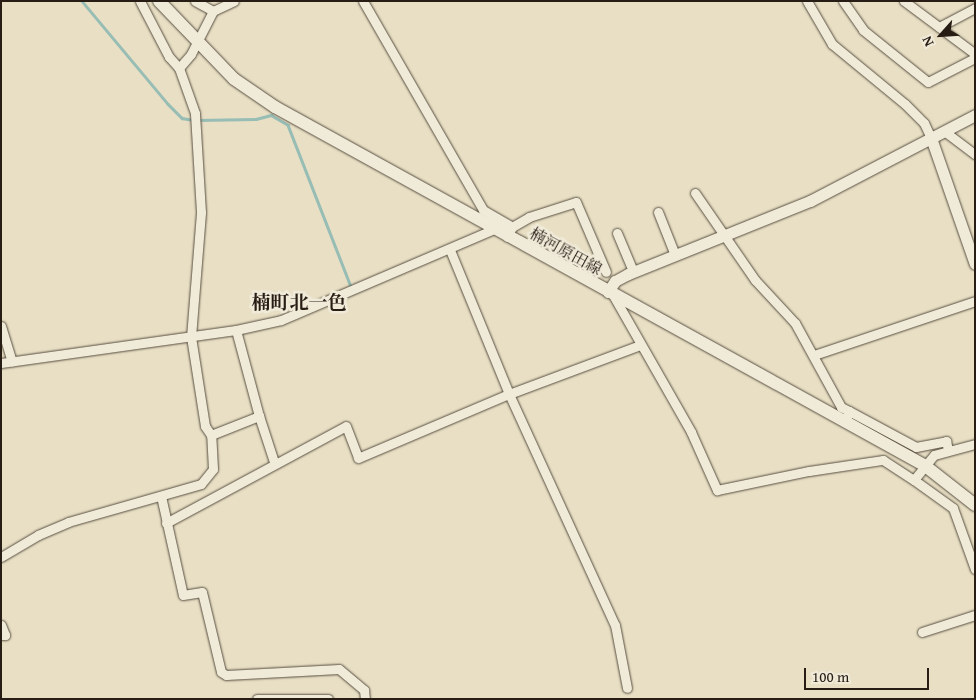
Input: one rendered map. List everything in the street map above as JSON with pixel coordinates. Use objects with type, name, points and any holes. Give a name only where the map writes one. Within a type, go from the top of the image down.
[{"type":"main road","name":"楠河原田線","points":[[159,1],[234,79],[275,107],[494,230],[509,232],[610,293],[847,417],[924,465],[975,506]]},
{"type":"street","points":[[1,557],[68,522],[201,484],[212,469],[211,435],[205,426],[191,337],[202,212],[196,121],[178,68],[169,57],[140,1]]},
{"type":"street","points":[[195,1],[213,10]]},
{"type":"street","points":[[178,68],[197,42],[213,10],[234,1]]},
{"type":"street","points":[[363,1],[483,210],[509,232],[523,220],[576,202],[606,272]]},
{"type":"street","points":[[807,1],[832,44],[905,104],[924,123],[975,264]]},
{"type":"street","points":[[843,1],[863,30],[928,82],[975,58]]},
{"type":"street","points":[[904,1],[975,54]]},
{"type":"street","points":[[939,27],[975,8]]},
{"type":"street","points":[[975,115],[810,202],[634,271],[615,281],[610,293],[690,432],[717,490],[810,471],[883,460],[953,508],[975,569]]},
{"type":"street","points":[[944,131],[975,154]]},
{"type":"street","points":[[695,193],[755,280],[795,323],[847,417],[916,447],[946,441],[948,450]]},
{"type":"street","points":[[658,212],[675,255]]},
{"type":"street","points":[[1,363],[191,337],[281,320],[494,230]]},
{"type":"street","points":[[617,233],[634,271]]},
{"type":"street","points":[[450,250],[509,394],[615,625],[627,688]]},
{"type":"street","points":[[814,355],[975,301]]},
{"type":"street","points":[[1,326],[12,362]]},
{"type":"street","points":[[236,330],[259,416],[274,462]]},
{"type":"street","points":[[166,523],[274,462],[346,426],[358,458],[509,394],[640,345]]},
{"type":"street","points":[[211,435],[259,416]]},
{"type":"street","points":[[914,480],[924,465],[934,455],[975,444]]},
{"type":"street","points":[[201,484],[210,498]]},
{"type":"street","points":[[161,496],[183,595],[202,592],[221,672],[226,675],[339,669],[364,690],[365,699]]},
{"type":"street","points":[[922,632],[975,615]]},
{"type":"street","points":[[1,625],[5,635],[1,635]]},
{"type":"street","points":[[258,699],[328,699]]},
{"type":"waterway","points":[[82,1],[168,104],[182,118],[193,120]]},
{"type":"waterway","points":[[198,120],[256,119],[271,115],[288,125],[351,287]]},
{"type":"district","name":"楠町北一色","points":[[299,303]]}]
